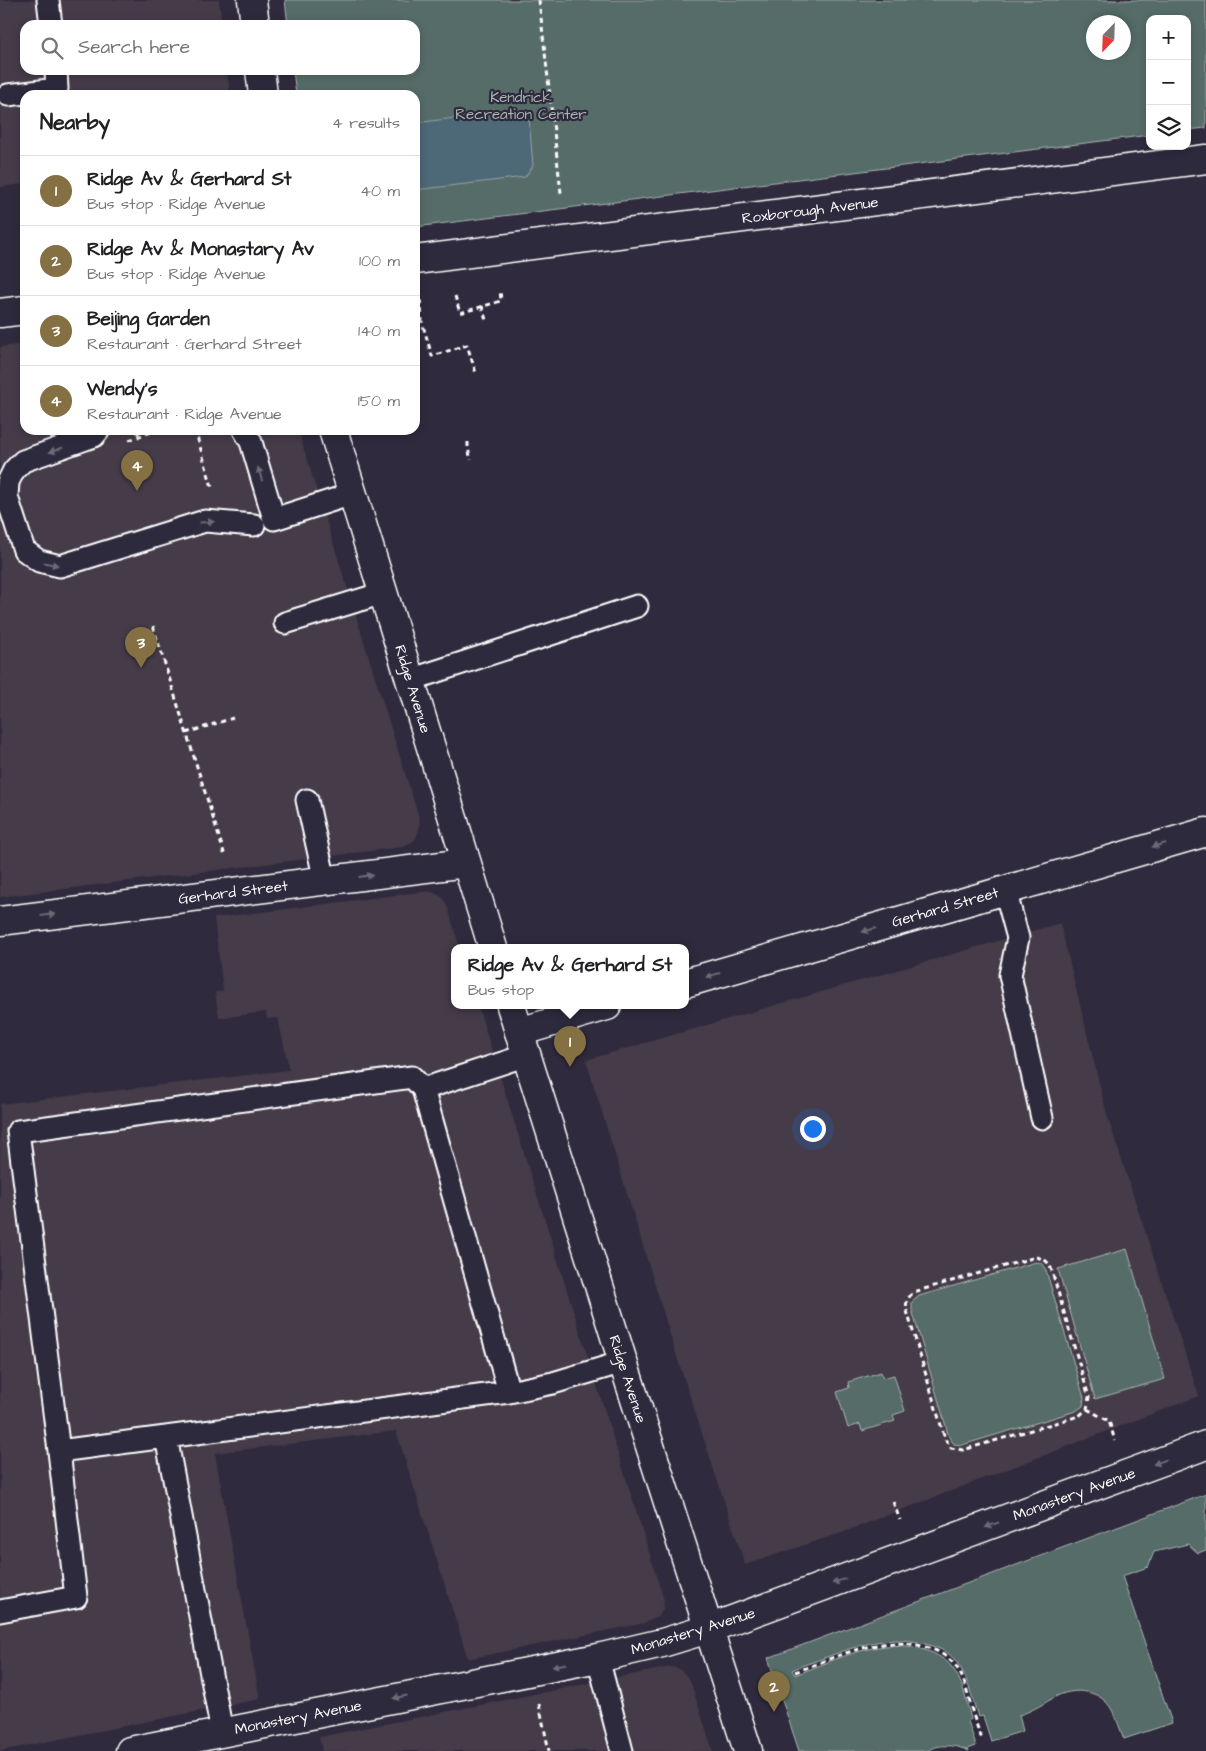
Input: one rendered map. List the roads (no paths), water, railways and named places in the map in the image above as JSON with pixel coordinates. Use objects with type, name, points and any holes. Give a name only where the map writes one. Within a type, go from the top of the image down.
[{"type":"street","points":[[252,0],[254,20]]},
{"type":"street","points":[[261,75],[262,90]]},
{"type":"street","name":"Roxborough Avenue","points":[[420,259],[1206,159]]},
{"type":"street","points":[[0,313],[20,311]]},
{"type":"street","name":"Ridge Avenue","points":[[334,435],[492,944]]},
{"type":"street","name":"Gerhard Street","points":[[689,982],[1206,832]]},
{"type":"street","name":"Gerhard Street","points":[[0,921],[466,863]]},
{"type":"street","name":"Ridge Avenue","points":[[512,1009],[748,1751]]},
{"type":"street","points":[[523,1044],[600,1009]]},
{"type":"street","name":"Monastery Avenue","points":[[130,1751],[598,1658],[662,1643],[708,1629],[1206,1445]]},
{"type":"lane","points":[[48,0],[50,20]]},
{"type":"lane","points":[[56,75],[57,90]]},
{"type":"lane","points":[[8,95],[20,94]]},
{"type":"lane","points":[[95,435],[23,461],[14,470],[8,482],[7,497],[24,550],[39,561],[60,566],[205,520],[264,522],[352,494]]},
{"type":"lane","points":[[247,435],[251,442],[264,522]]},
{"type":"lane","points":[[285,623],[383,593]]},
{"type":"lane","points":[[410,680],[636,606]]},
{"type":"lane","points":[[307,800],[325,881]]},
{"type":"lane","points":[[1005,890],[1018,938],[1010,975],[1042,1118]]},
{"type":"lane","points":[[423,1089],[523,1044]]},
{"type":"lane","points":[[0,1611],[76,1596],[18,1131],[412,1077],[423,1089],[508,1392]]},
{"type":"lane","points":[[59,1451],[508,1392],[553,1383],[623,1362]]},
{"type":"lane","points":[[166,1437],[222,1732]]},
{"type":"lane","points":[[598,1658],[622,1751]]},
{"type":"water","points":[[519,110],[529,118],[533,166],[525,177],[420,189],[420,122]]},
{"type":"place","name":"Wendy's","points":[[137,491]]},
{"type":"place","name":"Beijing Garden","points":[[141,668]]},
{"type":"place","name":"Ridge Av & Gerhard St","points":[[570,1067]]},
{"type":"place","name":"Ridge Av & Monastary Av","points":[[774,1712]]},
{"type":"park label","name":"Kendrick Recreation Center","points":[[521,106]]}]
